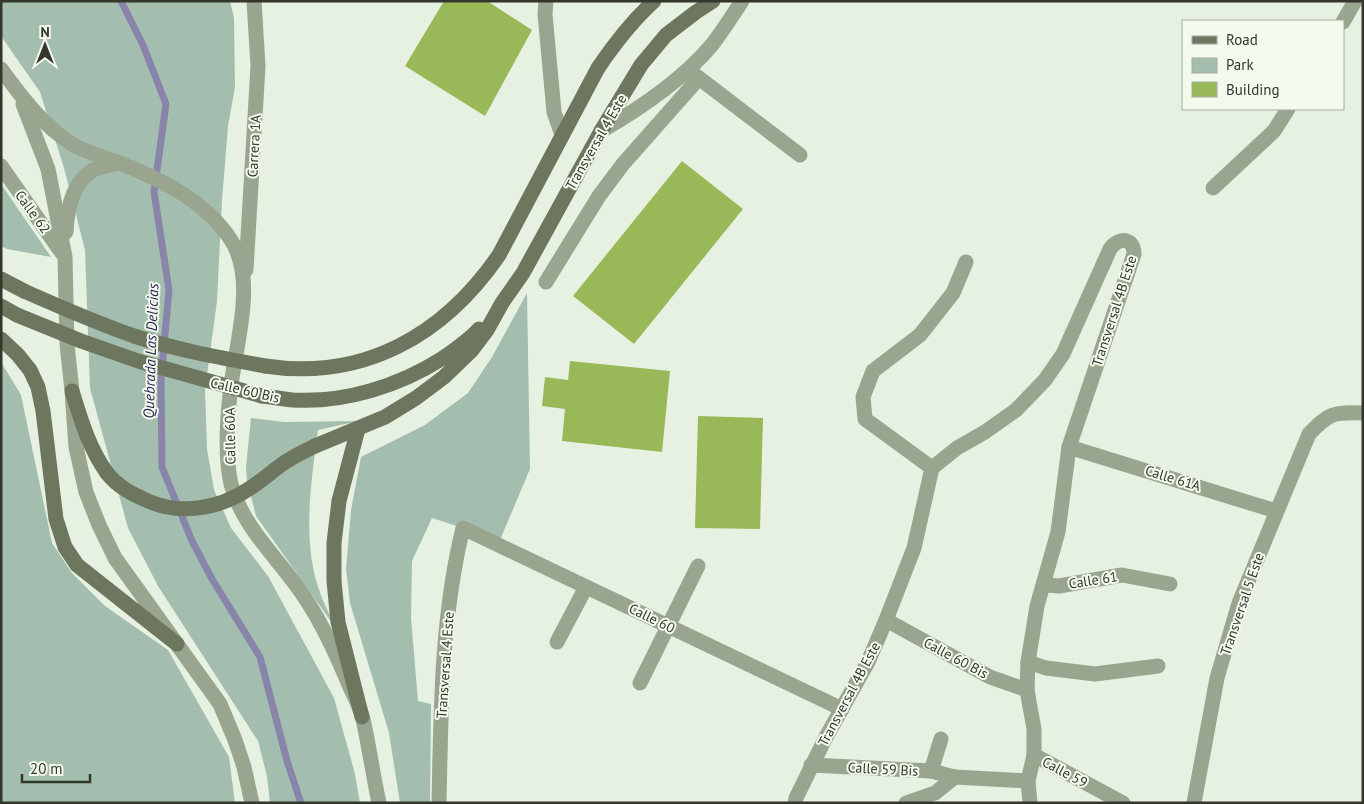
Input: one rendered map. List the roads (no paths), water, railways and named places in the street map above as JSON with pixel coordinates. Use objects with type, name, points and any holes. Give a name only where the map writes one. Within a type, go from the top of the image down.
[{"type":"main road","points":[[562,135],[598,68],[615,42],[636,17],[654,1]]},
{"type":"main road","name":"Transversal 4 Este","points":[[502,303],[523,273],[601,131],[642,65],[666,35],[713,1]]},
{"type":"main road","name":"Calle 60 Bis","points":[[1,279],[80,316],[136,336],[201,353],[286,370],[316,370],[372,359],[420,334],[444,317],[484,277],[500,255],[562,135]]},
{"type":"main road","points":[[72,391],[84,430],[92,448],[114,482],[153,504],[185,510],[203,508],[224,502],[247,491],[281,465],[315,446],[358,429],[416,398],[444,377],[472,350],[487,330],[502,303]]},
{"type":"main road","name":"Calle 60 Bis","points":[[1,306],[17,315],[80,341],[138,361],[262,396],[293,400],[346,396],[400,381],[431,366],[455,350],[474,334],[502,303]]},
{"type":"main road","points":[[1,339],[30,370],[38,387],[43,411],[56,519],[65,547],[77,565],[177,644]]},
{"type":"main road","points":[[358,429],[339,500],[334,542],[334,581],[338,622],[362,717]]},
{"type":"street","name":"Carrera 1A","points":[[245,291],[258,66],[254,1]]},
{"type":"street","points":[[546,1],[545,14],[554,112],[562,135]]},
{"type":"street","points":[[546,282],[599,196],[693,73],[742,1]]},
{"type":"street","points":[[1344,20],[1354,1]]},
{"type":"street","name":"Calle 60A","points":[[1,69],[17,91],[48,124],[72,144],[87,152],[120,163],[162,181],[177,190],[204,211],[231,241],[238,255],[245,291],[228,417],[228,454],[231,484],[238,504],[248,522],[307,600],[329,638],[362,717],[379,803]]},
{"type":"street","points":[[601,131],[633,113],[693,73]]},
{"type":"street","points":[[693,73],[800,155]]},
{"type":"street","name":"Calle 60A","points":[[17,91],[32,124],[48,169],[64,236]]},
{"type":"street","points":[[1213,188],[1274,131],[1287,110]]},
{"type":"street","points":[[120,163],[93,170],[81,180],[69,206],[64,236],[67,344],[79,469],[99,525],[115,558],[220,704],[244,767],[252,803]]},
{"type":"street","name":"Calle 62","points":[[1,166],[65,257]]},
{"type":"street","name":"Transversal 4B Este","points":[[795,803],[811,765],[868,662],[886,620],[914,548],[932,468],[957,448],[985,432],[1016,410],[1045,380],[1064,354],[1110,249],[1119,240],[1126,241],[1132,246],[1134,254],[1069,447],[1058,532],[1038,606],[1028,662],[1027,690],[1034,729],[1034,755],[1028,781]]},
{"type":"street","points":[[932,468],[865,419],[863,397],[873,371],[920,335],[953,293],[966,262]]},
{"type":"street","name":"Transversal 5 Este","points":[[1194,803],[1217,678],[1239,603],[1276,511],[1310,434],[1324,418],[1342,413],[1363,413]]},
{"type":"street","name":"Calle 61A","points":[[1069,447],[1276,511]]},
{"type":"street","name":"Calle 60","points":[[462,528],[842,709]]},
{"type":"street","name":"Transversal 4 Este","points":[[439,803],[441,702],[454,566],[462,528]]},
{"type":"street","points":[[640,683],[698,566]]},
{"type":"street","name":"Calle 61","points":[[1045,585],[1059,586],[1122,575],[1170,584]]},
{"type":"street","points":[[557,642],[586,587]]},
{"type":"street","name":"Calle 60 Bis","points":[[886,620],[990,677],[1027,690]]},
{"type":"street","points":[[1028,662],[1046,668],[1096,674],[1158,666]]},
{"type":"street","points":[[931,771],[941,738]]},
{"type":"street","name":"Calle 59","points":[[1034,755],[1123,803]]},
{"type":"street","name":"Calle 59 Bis","points":[[811,765],[931,771],[955,777]]},
{"type":"street","points":[[906,803],[935,793],[955,777]]},
{"type":"street","name":"Calle 59","points":[[955,777],[1028,781]]},
{"type":"street","points":[[1028,781],[1030,803]]},
{"type":"waterway","name":"Quebrada Las Delicias","points":[[121,1],[143,45],[166,104],[154,192],[169,290],[161,379],[162,467],[192,541],[212,579],[260,657],[287,761],[301,803]]}]
